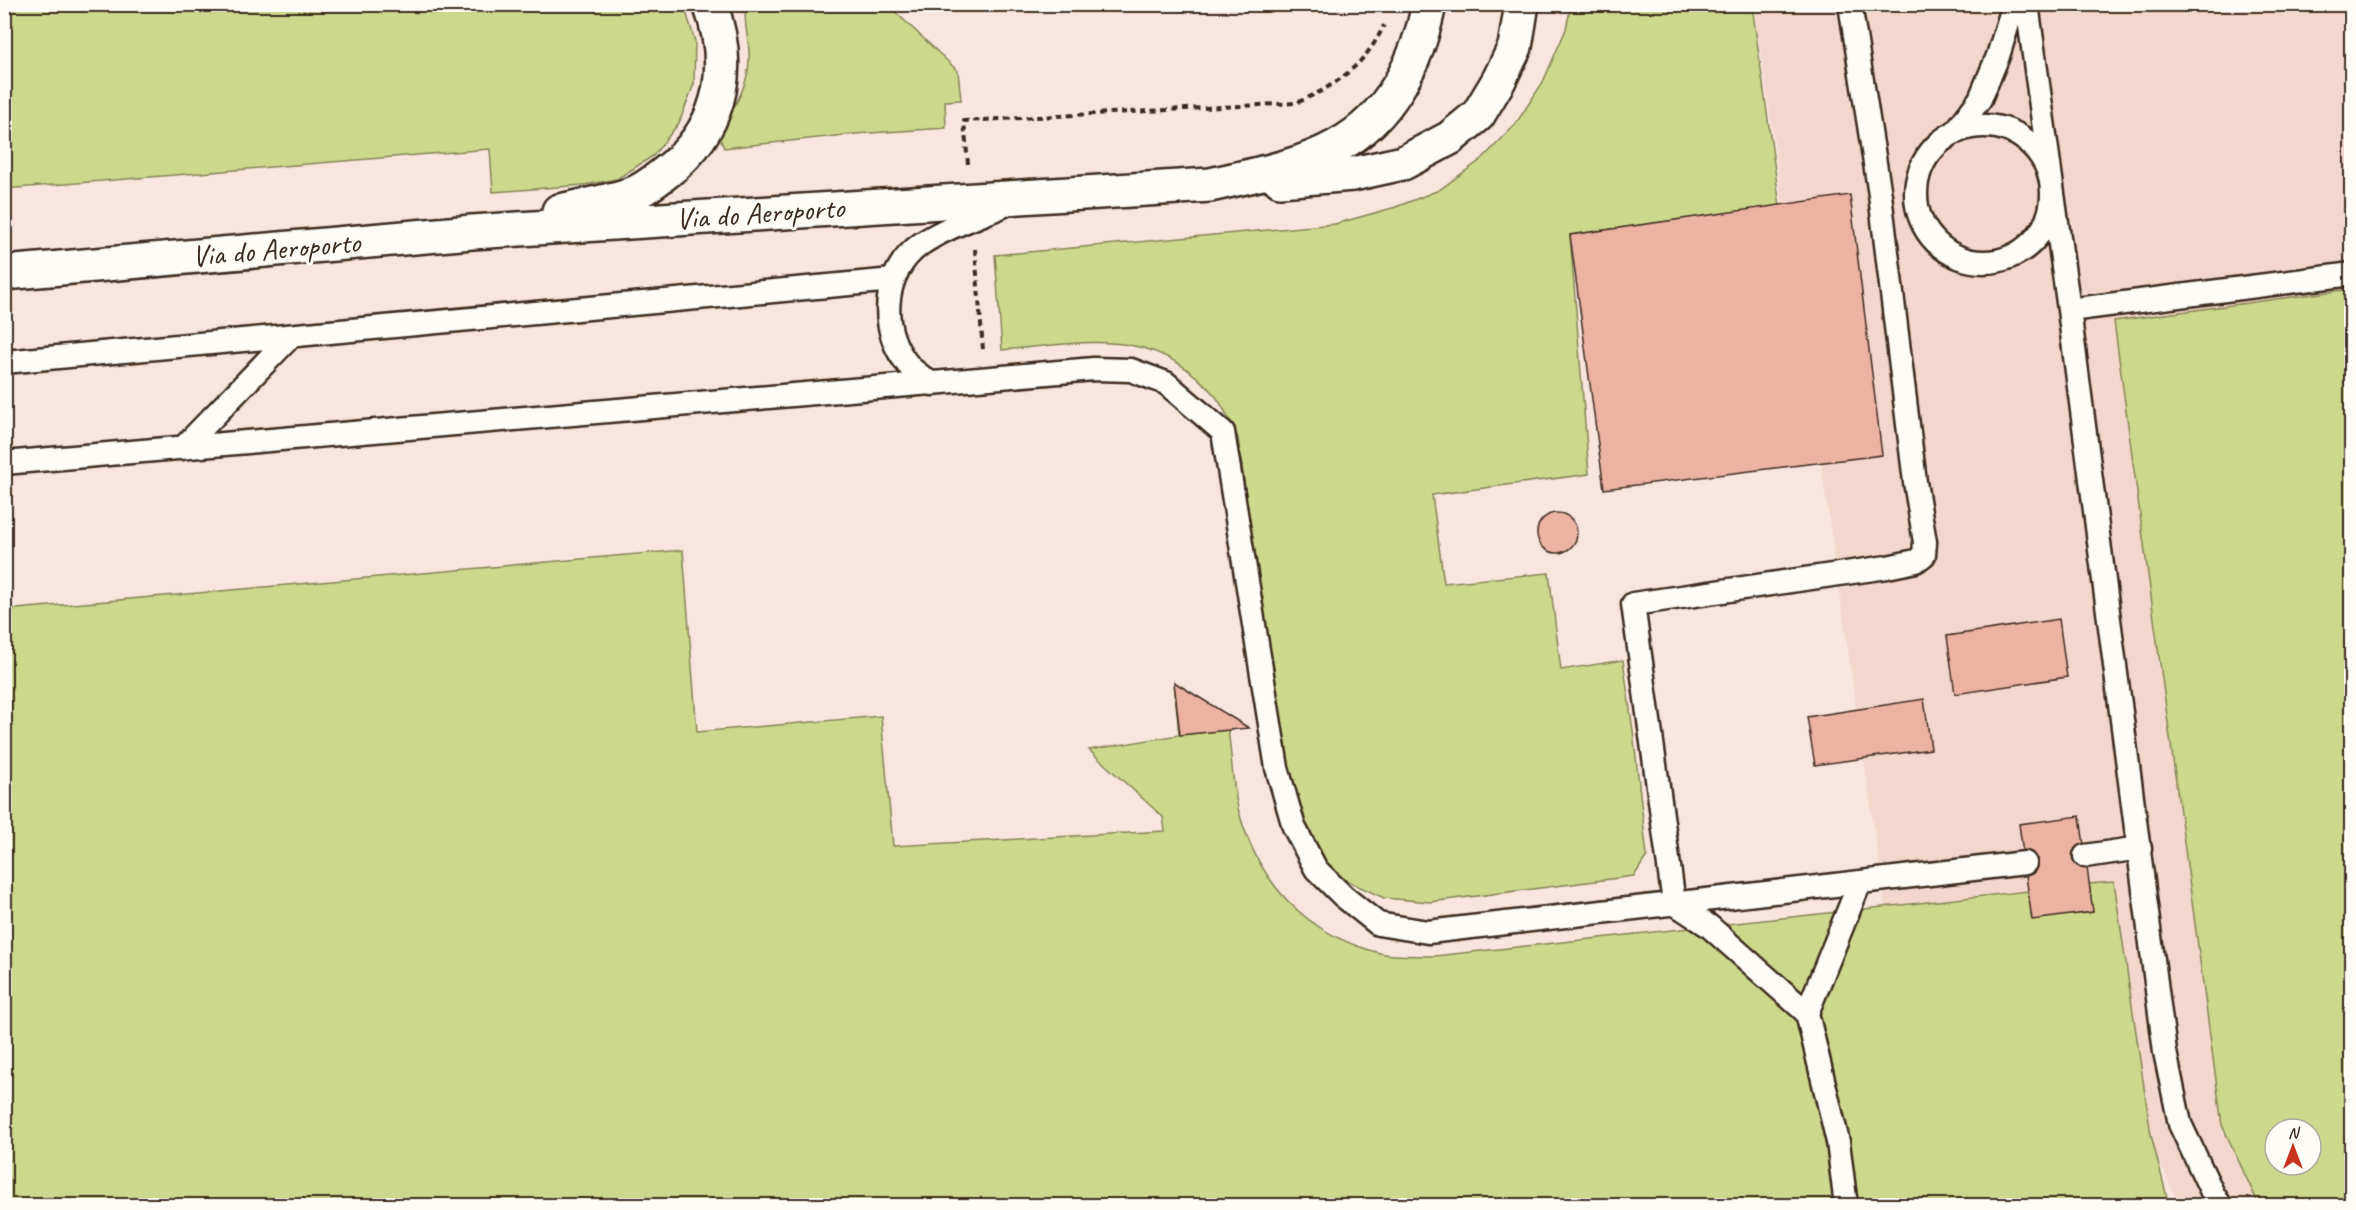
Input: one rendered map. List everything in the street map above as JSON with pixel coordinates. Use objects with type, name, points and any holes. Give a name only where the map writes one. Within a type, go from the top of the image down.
[{"type":"street","points":[[472,232],[635,193],[665,174],[691,151],[710,123],[720,89],[723,54],[710,4]]},
{"type":"street","name":"Via do Aeroporto","points":[[4,273],[472,232],[1210,185],[1282,168],[1337,146],[1375,118],[1398,88],[1416,52],[1429,4]]},
{"type":"street","points":[[1210,185],[1353,174],[1403,163],[1450,138],[1478,115],[1499,80],[1515,47],[1522,4]]},
{"type":"lane","points":[[1846,1206],[1838,1142],[1807,1013],[1709,926],[1674,903],[1633,604],[1887,567],[1916,561],[1924,555],[1925,542],[1915,482],[1880,195],[1850,4]]},
{"type":"lane","points":[[1956,131],[1979,125],[2003,128],[2025,139],[2042,156],[2051,178],[2052,204],[2044,228],[2027,248],[2003,260],[1978,262],[1953,256],[1932,240],[1918,218],[1914,192],[1920,167],[1934,146],[1956,131],[1980,99],[1998,56],[2014,4]]},
{"type":"lane","points":[[2027,4],[2165,1052],[2180,1124],[2221,1206]]},
{"type":"lane","points":[[932,384],[910,367],[895,344],[888,318],[892,280],[901,265],[920,245],[972,219],[1024,197]]},
{"type":"lane","points":[[2069,310],[2352,274]]},
{"type":"lane","points":[[4,362],[892,280]]},
{"type":"lane","points":[[183,448],[291,336]]},
{"type":"lane","points":[[4,463],[1094,369],[1131,370],[1166,383],[1223,432],[1277,768],[1294,827],[1316,869],[1342,896],[1378,924],[1428,932],[2025,863]]},
{"type":"lane","points":[[2085,856],[2140,849]]},
{"type":"lane","points":[[1807,1013],[1860,882]]},
{"type":"path","points":[[964,121],[1296,103],[1322,92],[1350,73],[1371,49],[1387,16]]},
{"type":"shaded area","points":[[1754,5],[2351,5],[2351,1205],[2179,1205],[2151,1142],[1893,960]]},
{"type":"green space","points":[[5,4],[684,5],[695,41],[694,84],[679,123],[653,156],[617,179],[584,185],[493,192],[490,149],[5,189]]},
{"type":"green space","points":[[746,5],[888,5],[958,71],[961,100],[945,101],[946,128],[855,134],[724,148],[717,131],[741,94],[748,73]]},
{"type":"green space","points":[[1571,5],[1752,5],[1780,206],[1570,235],[1589,474],[1432,495],[1444,583],[1549,573],[1561,670],[1623,660],[1647,856],[1634,876],[1430,902],[1384,898],[1341,878],[1308,844],[1289,801],[1238,438],[1222,406],[1193,374],[1169,358],[1144,348],[1090,343],[1002,350],[995,255],[1335,224],[1396,207],[1439,190],[1482,159],[1515,125],[1543,82],[1566,29]]},
{"type":"green space","points":[[2351,289],[2351,1205],[2259,1205],[2222,1125],[2114,321]]},
{"type":"green space","points":[[683,550],[697,732],[881,716],[893,846],[1165,831],[1163,817],[1089,750],[1179,735],[1174,682],[1181,735],[1228,730],[1239,812],[1259,862],[1273,884],[1290,903],[1330,933],[1354,945],[1380,953],[1435,956],[2028,891],[2032,919],[2093,912],[2089,884],[2114,882],[2151,1135],[2169,1205],[5,1206],[5,610]]},
{"type":"building","points":[[1850,195],[1882,455],[1604,489],[1570,235]]},
{"type":"building","points":[[1557,513],[1565,514],[1571,519],[1576,525],[1576,541],[1571,547],[1565,552],[1557,553],[1549,552],[1543,547],[1538,541],[1537,533],[1538,525],[1543,519],[1549,514]]},
{"type":"building","points":[[2059,619],[2067,677],[1955,694],[1947,636]]},
{"type":"building","points":[[1174,682],[1249,728],[1180,735]]},
{"type":"building","points":[[1924,699],[1931,749],[1815,765],[1807,717]]},
{"type":"building","points":[[2080,816],[2093,912],[2032,920],[2019,824]]}]
